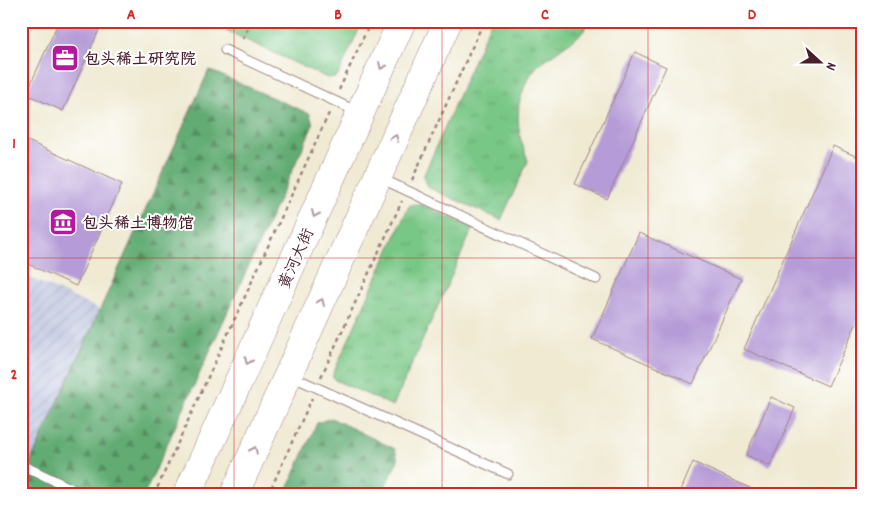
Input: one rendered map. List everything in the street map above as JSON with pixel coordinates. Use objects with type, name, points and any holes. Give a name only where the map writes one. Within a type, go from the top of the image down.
[{"type":"main road","name":"黄河大街","points":[[187,495],[402,21]]},
{"type":"main road","points":[[234,495],[448,21]]},
{"type":"lane","points":[[224,50],[361,113]]},
{"type":"lane","points":[[378,177],[596,279]]},
{"type":"lane","points":[[288,374],[508,474]]},
{"type":"lane","points":[[28,468],[86,495]]},
{"type":"path","points":[[243,39],[250,21]]},
{"type":"path","points":[[154,495],[371,21]]},
{"type":"path","points":[[268,495],[484,21]]},
{"type":"shaded area","points":[[21,274],[101,310],[21,483]]},
{"type":"green space","points":[[232,21],[363,21],[338,75],[327,78],[227,31]]},
{"type":"green space","points":[[491,21],[588,21],[581,34],[538,65],[525,85],[519,103],[518,120],[520,137],[528,161],[501,220],[429,188],[423,177]]},
{"type":"green space","points":[[209,70],[310,114],[313,125],[144,495],[21,495],[21,483]]},
{"type":"green space","points":[[420,204],[473,228],[393,406],[335,380],[333,374],[409,206]]},
{"type":"green space","points":[[331,418],[395,449],[398,460],[381,495],[285,495],[317,423]]},
{"type":"building","name":"包头稀土研究院","points":[[59,21],[103,21],[63,111],[26,94]]},
{"type":"building","points":[[635,52],[666,67],[607,199],[575,184]]},
{"type":"building","name":"包头稀土博物馆","points":[[21,138],[122,184],[76,286],[21,261]]},
{"type":"building","points":[[833,146],[862,159],[862,311],[828,386],[744,349]]},
{"type":"building","points":[[639,233],[741,279],[693,384],[592,339]]},
{"type":"building","points":[[771,397],[795,408],[770,466],[746,455]]},
{"type":"building","points":[[693,462],[765,495],[679,495]]},
{"type":"place","name":"包头稀土研究院","points":[[65,58]]},
{"type":"place","name":"包头稀土博物馆","points":[[63,222]]}]
